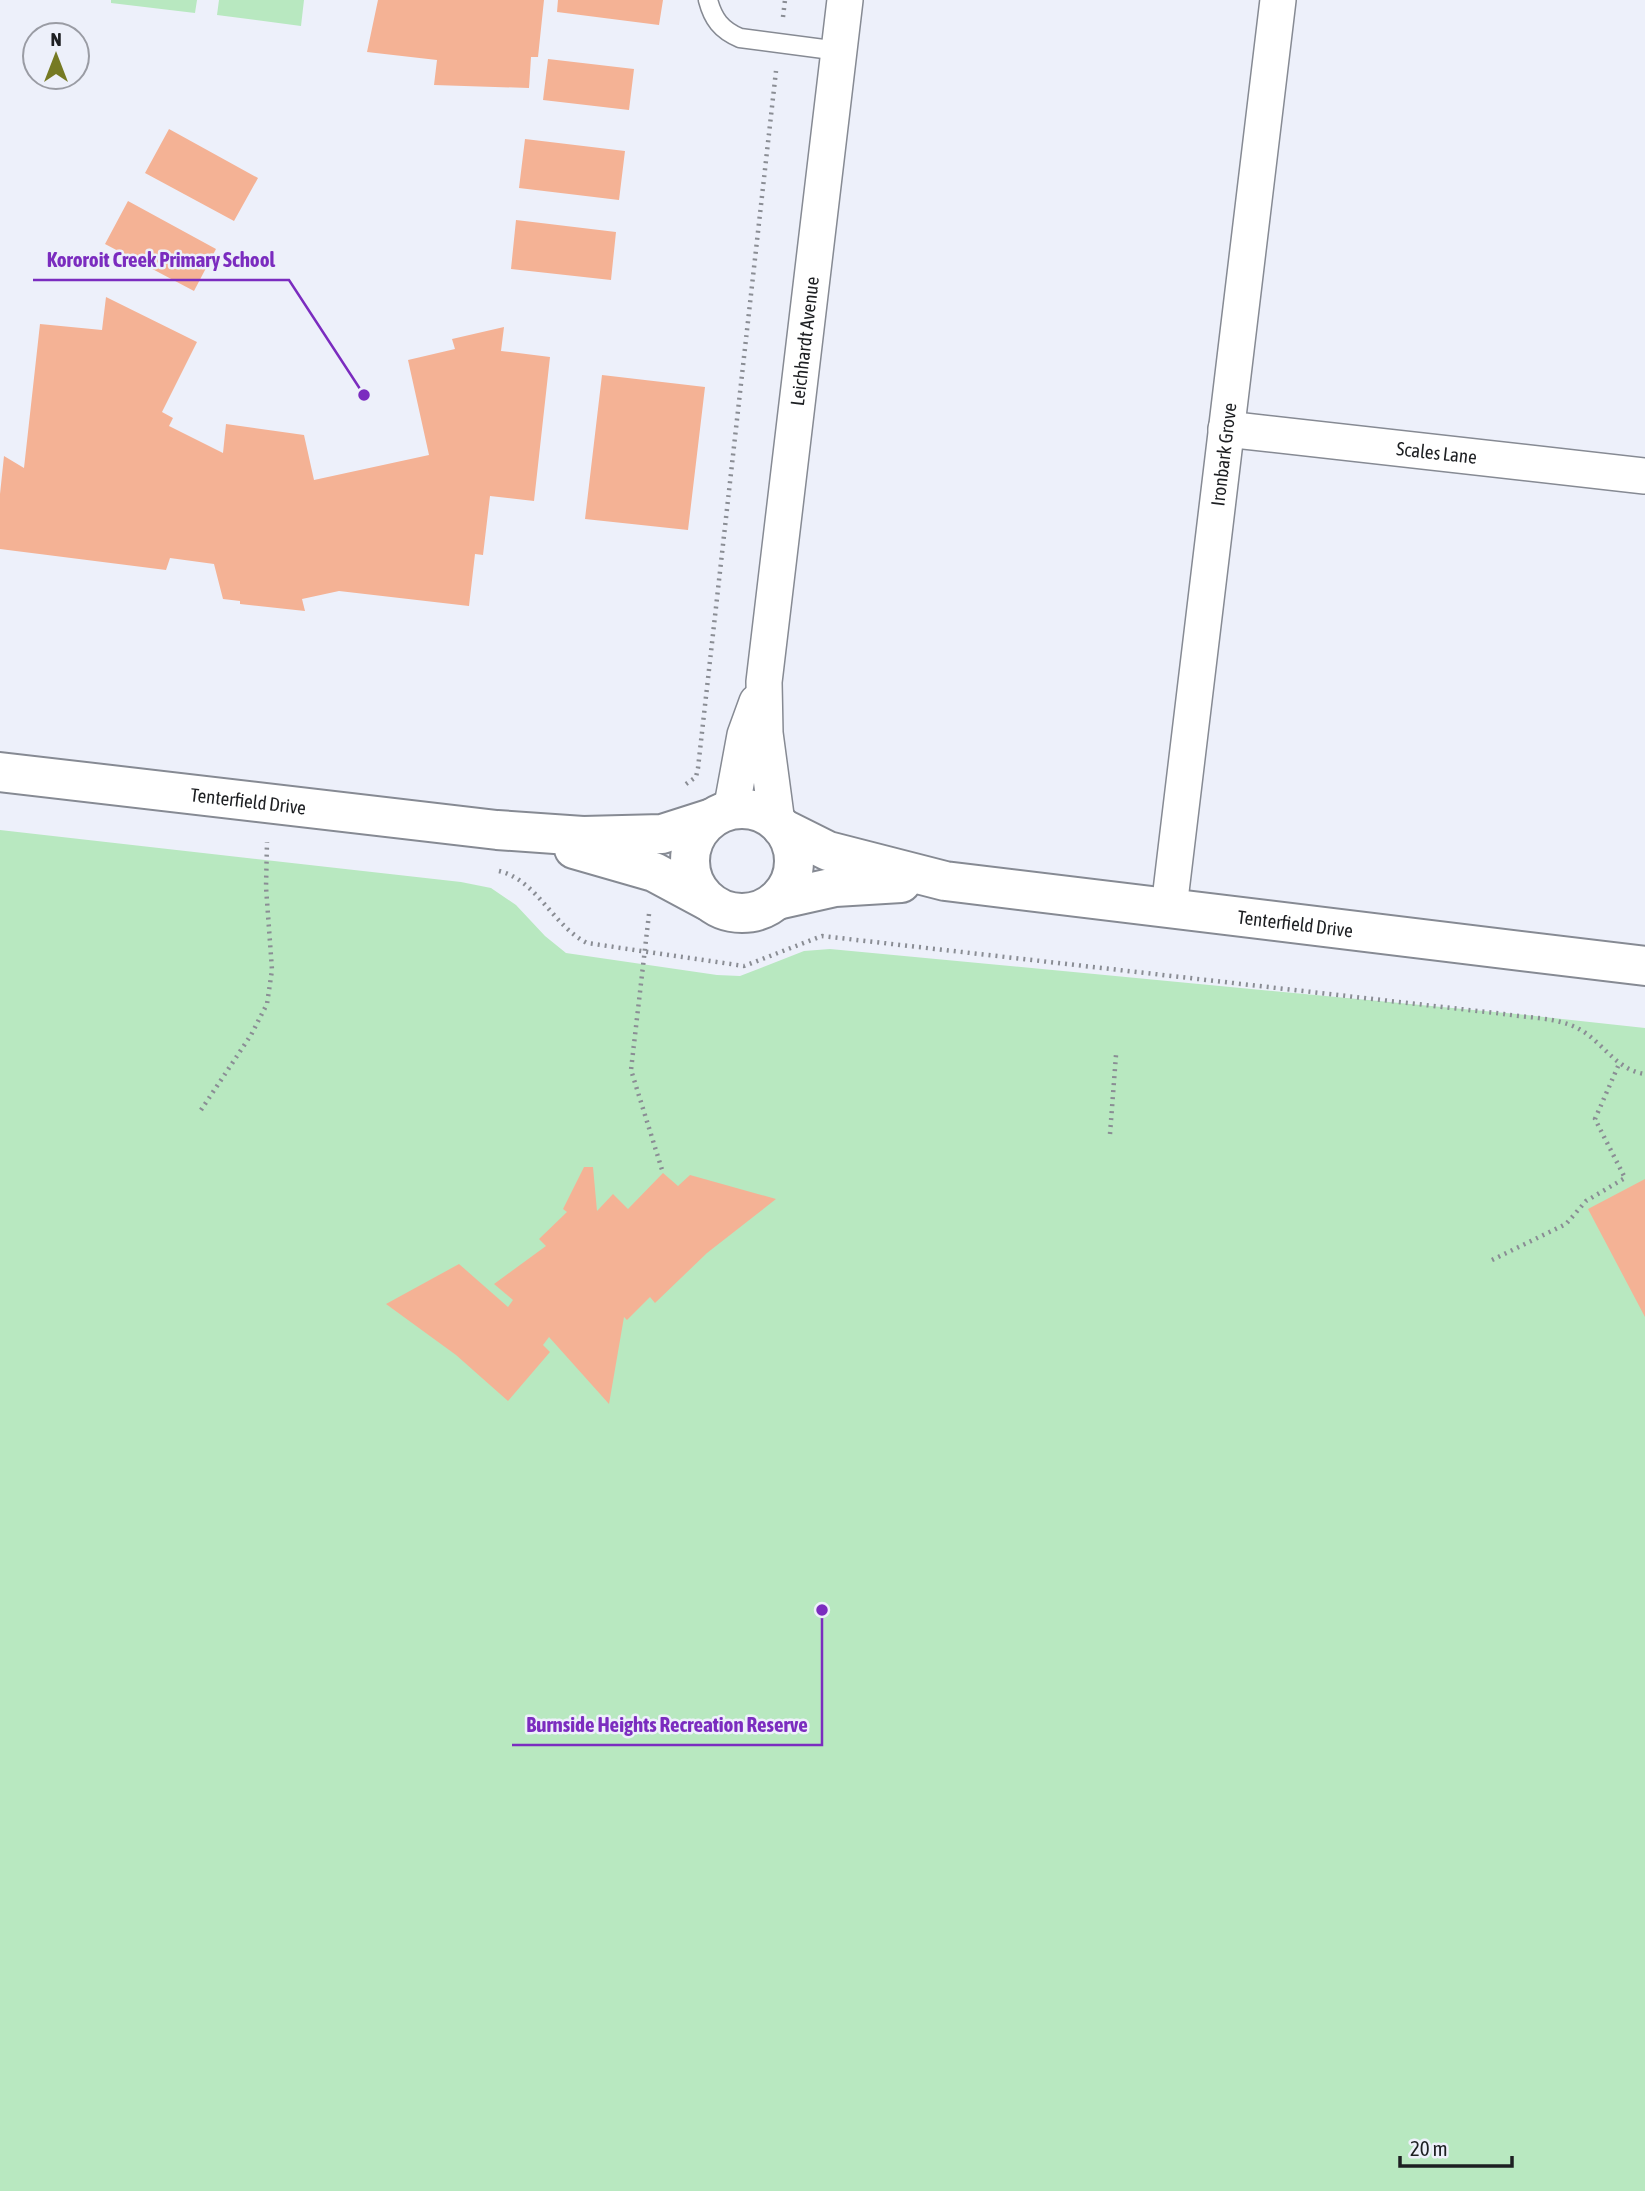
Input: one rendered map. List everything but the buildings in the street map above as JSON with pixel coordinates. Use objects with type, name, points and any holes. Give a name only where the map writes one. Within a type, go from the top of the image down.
[{"type":"street","name":"Leichhardt Avenue","points":[[780,825],[765,733],[764,682],[845,0]]},
{"type":"street","name":"Ironbark Grove","points":[[1169,908],[1278,0]]},
{"type":"street","name":"Scales Lane","points":[[1226,429],[1645,476]]},
{"type":"street","name":"Leichhardt Avenue","points":[[721,815],[764,682]]},
{"type":"street","name":"Tenterfield Drive","points":[[0,772],[497,830],[583,836],[645,835],[677,831],[721,815]]},
{"type":"street","points":[[753,810],[767,815],[780,825],[793,847],[795,863],[792,880],[784,894],[771,905],[755,912],[739,913],[722,909],[708,901],[698,888],[691,874],[690,859],[697,836],[721,815],[753,810]]},
{"type":"street","name":"Tenterfield Drive","points":[[780,825],[828,850],[945,881],[1645,966]]},
{"type":"street","name":"Tenterfield Drive","points":[[497,830],[584,851],[654,872],[708,901]]},
{"type":"street","name":"Tenterfield Drive","points":[[777,900],[803,892],[859,883],[945,881]]},
{"type":"lane","points":[[708,0],[714,19],[725,32],[740,38],[839,51]]},
{"type":"path","points":[[698,768],[769,132]]},
{"type":"path","points":[[254,840],[280,843]]},
{"type":"path","points":[[201,1110],[251,1035],[267,1004],[271,970],[266,887],[267,842]]},
{"type":"path","points":[[496,871],[522,882],[573,936],[587,943],[744,966],[822,936],[1561,1022],[1577,1027],[1593,1038],[1630,1072],[1645,1074]]},
{"type":"path","points":[[645,952],[631,1070],[663,1173]]},
{"type":"path","points":[[1110,1134],[1116,1055]]},
{"type":"path","points":[[1492,1260],[1566,1224],[1587,1201],[1625,1178],[1595,1119],[1619,1064]]},
{"type":"green space","points":[[111,0],[197,0],[195,13],[111,3]]},
{"type":"green space","points":[[219,0],[304,0],[301,26],[217,15]]},
{"type":"green space","points":[[0,830],[461,882],[491,888],[516,905],[545,936],[566,953],[717,975],[740,976],[804,951],[830,949],[1645,1028],[1645,2191],[0,2191]]},
{"type":"place","name":"Kororoit Creek Primary School","points":[[364,395]]},
{"type":"place","name":"Burnside Heights Recreation Reserve","points":[[822,1610]]}]
